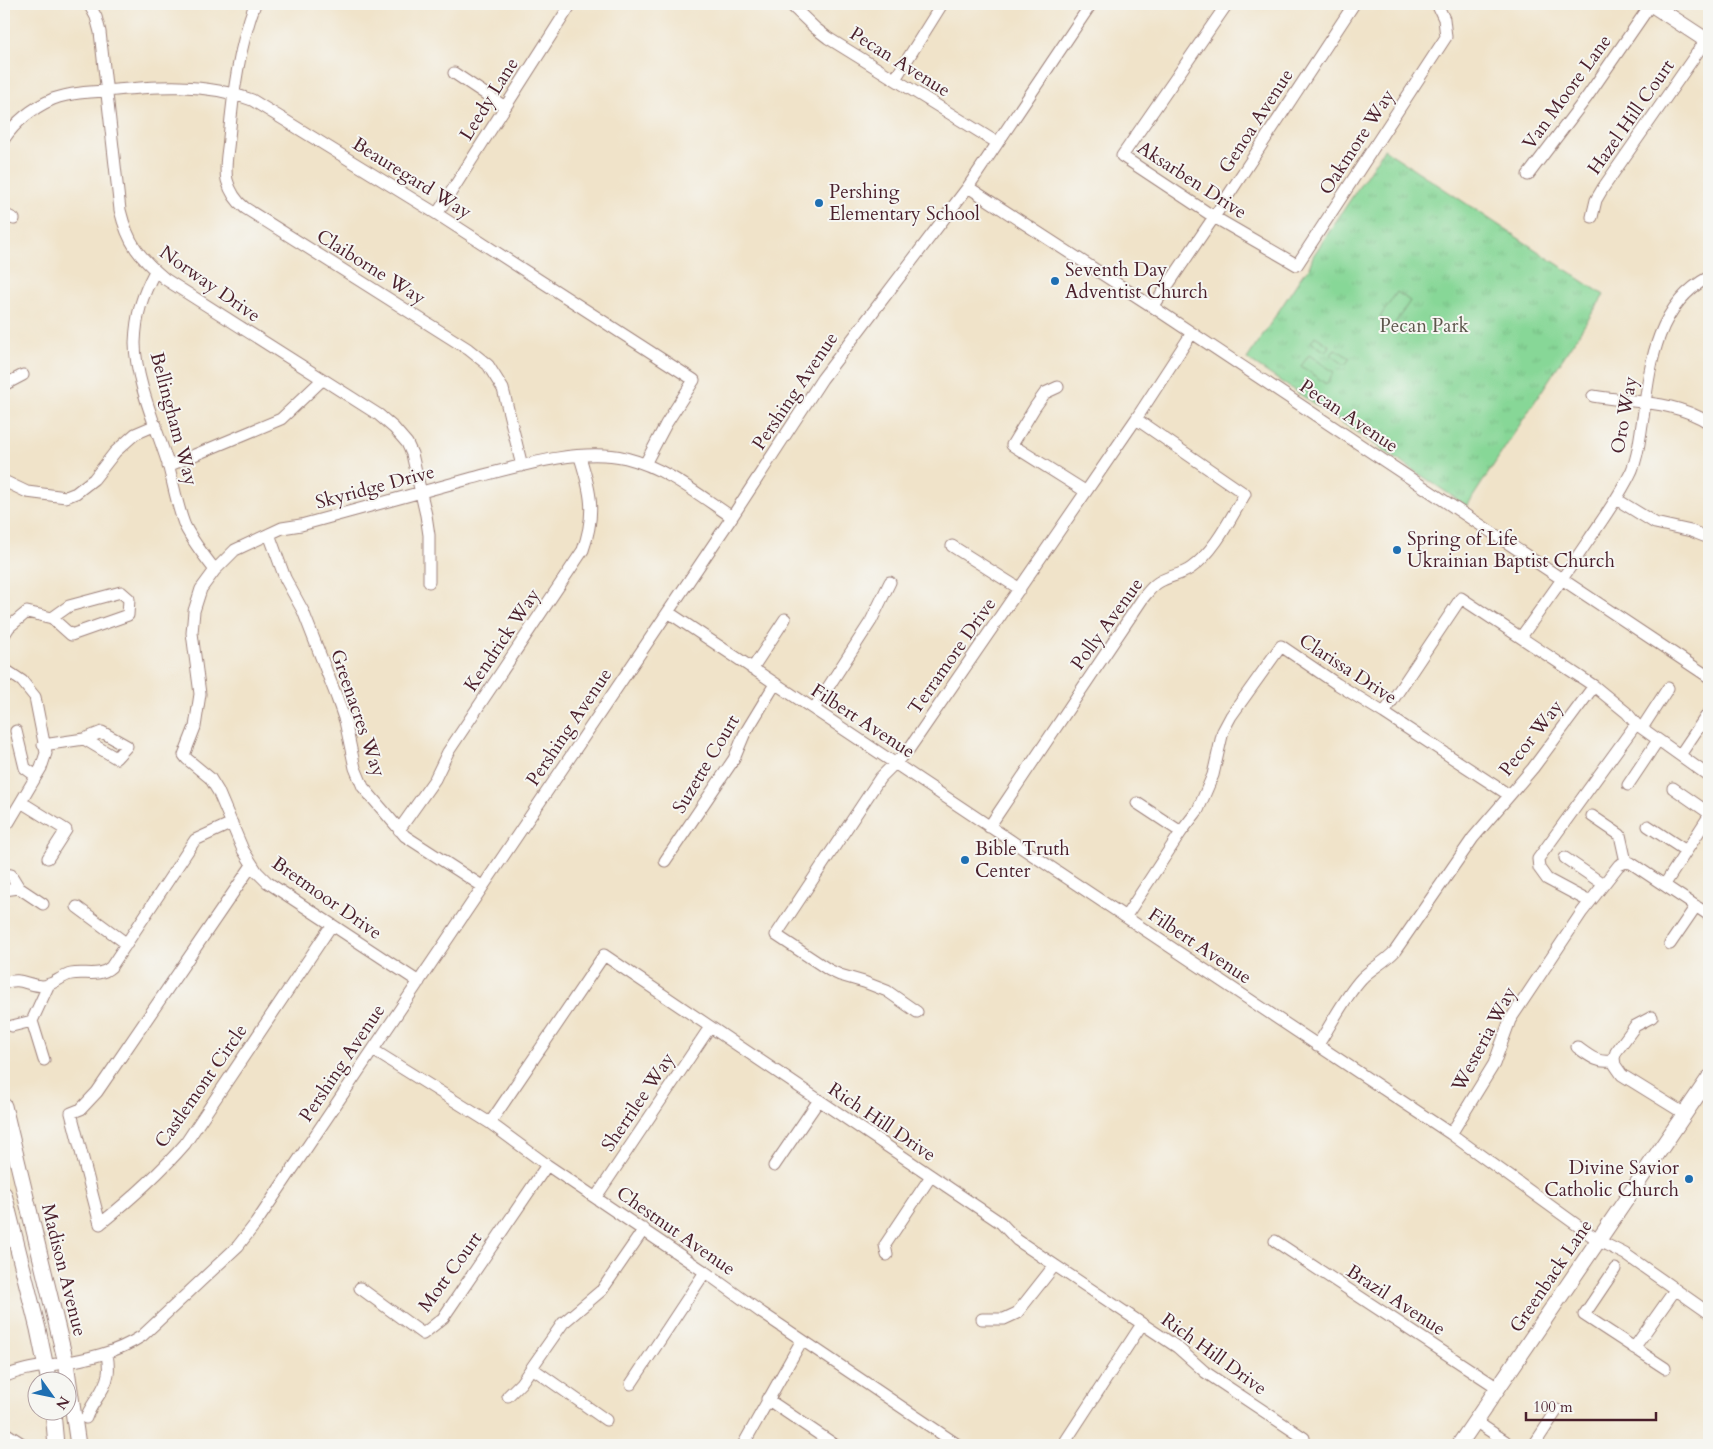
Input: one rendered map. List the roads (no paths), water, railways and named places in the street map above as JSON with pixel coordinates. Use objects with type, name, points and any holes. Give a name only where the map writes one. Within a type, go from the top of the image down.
[{"type":"main road","points":[[1651,4],[1708,41]]},
{"type":"main road","name":"Greenback Lane","points":[[1459,1445],[1709,1078]]},
{"type":"main road","name":"Madison Avenue","points":[[4,1106],[66,1363],[78,1445]]},
{"type":"main road","points":[[4,1194],[9,1238],[47,1372]]},
{"type":"main road","points":[[54,1422],[56,1445]]},
{"type":"street","name":"Norway Drive","points":[[89,4],[96,17],[100,32],[120,210],[123,224],[132,244],[140,257],[165,279],[322,380],[379,414],[394,428],[407,443],[412,454],[421,492],[429,535],[429,582]]},
{"type":"street","name":"Claiborne Way","points":[[254,4],[232,93],[226,175],[236,199],[245,208],[468,349],[488,365],[504,394],[522,466]]},
{"type":"street","name":"Leedy Lane","points":[[437,214],[571,4]]},
{"type":"street","name":"Pecan Avenue","points":[[790,4],[828,38],[996,142]]},
{"type":"street","points":[[895,79],[942,4]]},
{"type":"street","name":"Pershing Avenue","points":[[4,1377],[19,1371],[66,1363],[107,1354],[120,1349],[142,1336],[238,1246],[256,1223],[732,517],[822,380],[968,187],[996,142],[1091,4]]},
{"type":"street","name":"Aksarben Drive","points":[[1227,4],[1122,156],[1214,217],[1297,265]]},
{"type":"street","name":"Genoa Avenue","points":[[1153,307],[1354,4]]},
{"type":"street","name":"Oakmore Way","points":[[1297,265],[1446,37],[1444,19],[1437,4]]},
{"type":"street","name":"Van Moore Lane","points":[[1528,175],[1587,97],[1651,4]]},
{"type":"street","name":"Hazel Hill Court","points":[[1592,217],[1596,200],[1603,188],[1708,41]]},
{"type":"street","points":[[454,73],[506,107]]},
{"type":"street","name":"Beauregard Way","points":[[4,139],[18,122],[41,105],[68,95],[107,90],[170,86],[194,87],[232,93],[263,106],[437,214],[694,380],[666,424],[645,464]]},
{"type":"street","name":"Pecan Avenue","points":[[968,187],[1153,307],[1709,677]]},
{"type":"street","name":"Bellingham Way","points":[[155,271],[142,299],[138,313],[135,344],[142,384],[185,525],[200,551],[215,570]]},
{"type":"street","name":"Oro Way","points":[[1521,637],[1563,579],[1616,499],[1633,468],[1637,454],[1652,356],[1666,320],[1688,292],[1709,277]]},
{"type":"street","name":"Terramore Drive","points":[[917,1012],[887,991],[829,970],[776,935],[880,778],[909,749],[1020,589],[1085,491],[1136,420],[1192,333]]},
{"type":"street","points":[[4,385],[22,375]]},
{"type":"street","points":[[168,466],[281,420],[322,380]]},
{"type":"street","points":[[1058,387],[1046,393],[1035,407],[1012,445],[1085,491]]},
{"type":"street","points":[[1593,396],[1655,403],[1688,412],[1709,423]]},
{"type":"street","name":"Polly Avenue","points":[[989,827],[1143,598],[1161,580],[1181,574],[1200,561],[1218,538],[1245,494],[1136,420]]},
{"type":"street","points":[[4,481],[27,492],[66,498],[94,480],[115,452],[135,434],[156,425]]},
{"type":"street","name":"Skyridge Drive","points":[[184,755],[195,727],[200,694],[192,633],[194,611],[201,590],[215,570],[236,550],[282,528],[301,525],[522,466],[560,458],[596,455],[611,456],[645,464],[673,478],[732,517]]},
{"type":"street","name":"Kendrick Way","points":[[399,830],[436,779],[448,752],[583,550],[588,537],[591,498],[580,457]]},
{"type":"street","points":[[1616,499],[1655,523],[1691,531],[1709,538]]},
{"type":"street","name":"Greenacres Way","points":[[269,534],[285,578],[303,611],[337,698],[355,768],[363,787],[399,830],[410,840],[482,886]]},
{"type":"street","points":[[952,546],[1020,589]]},
{"type":"street","points":[[814,709],[871,621],[890,582]]},
{"type":"street","points":[[4,635],[8,627],[27,612],[52,618],[71,635],[128,615],[129,599],[121,592],[69,606],[52,618]]},
{"type":"street","points":[[1384,712],[1461,598],[1594,686],[1627,713],[1639,726],[1709,776]]},
{"type":"street","name":"Filbert Avenue","points":[[668,612],[1451,1134],[1599,1241],[1625,1254],[1709,1313]]},
{"type":"street","points":[[752,669],[785,619]]},
{"type":"street","name":"Clarissa Drive","points":[[1126,916],[1181,832],[1198,810],[1213,775],[1223,732],[1231,716],[1281,646],[1509,795]]},
{"type":"street","points":[[4,669],[22,681],[35,697],[46,753],[42,768],[4,827]]},
{"type":"street","name":"Suzette Court","points":[[665,861],[734,759],[744,735],[775,684]]},
{"type":"street","name":"Pecor Way","points":[[1317,1046],[1360,979],[1386,961],[1395,951],[1473,838],[1533,768],[1594,686]]},
{"type":"street","points":[[1590,902],[1547,879],[1538,868],[1538,859],[1668,688]]},
{"type":"street","points":[[1680,755],[1707,715]]},
{"type":"street","points":[[16,730],[24,768],[36,776]]},
{"type":"street","points":[[43,744],[84,739]]},
{"type":"street","points":[[1628,785],[1658,740]]},
{"type":"street","name":"Bretmoor Drive","points":[[184,755],[187,760],[210,778],[218,791],[243,850],[252,865],[273,887],[418,982]]},
{"type":"street","points":[[1665,884],[1709,814],[1673,788]]},
{"type":"street","points":[[21,802],[66,830],[48,858]]},
{"type":"street","points":[[1137,803],[1181,832]]},
{"type":"street","points":[[1592,816],[1620,835],[1626,862],[1631,863],[1665,884],[1709,915]]},
{"type":"street","points":[[4,983],[14,980],[42,986],[70,974],[95,974],[107,971],[127,944],[195,840],[232,822]]},
{"type":"street","points":[[1648,826],[1686,851]]},
{"type":"street","points":[[1565,858],[1603,884]]},
{"type":"street","name":"Westeria Way","points":[[1451,1134],[1494,1064],[1510,1020],[1582,912],[1618,866],[1626,862]]},
{"type":"street","name":"Castlemont Circle","points":[[252,865],[97,1092],[81,1109],[71,1114],[100,1224],[161,1172],[185,1144],[331,926]]},
{"type":"street","points":[[4,874],[11,875],[18,888],[43,904]]},
{"type":"street","points":[[4,890],[18,888]]},
{"type":"street","points":[[1670,944],[1696,906]]},
{"type":"street","points":[[77,907],[127,944]]},
{"type":"street","name":"Rich Hill Drive","points":[[490,1123],[604,955],[1001,1223],[1017,1240],[1177,1347],[1205,1372],[1304,1438]]},
{"type":"street","points":[[44,1060],[32,1021],[48,984]]},
{"type":"street","points":[[1652,1017],[1635,1026],[1616,1052],[1614,1060],[1616,1068],[1622,1075],[1685,1114]]},
{"type":"street","points":[[12,1026],[32,1021]]},
{"type":"street","name":"Sherrilee Way","points":[[596,1197],[710,1027]]},
{"type":"street","points":[[1577,1047],[1601,1062],[1614,1060]]},
{"type":"street","name":"Chestnut Avenue","points":[[372,1050],[490,1123],[547,1165],[644,1229],[802,1340],[958,1445]]},
{"type":"street","points":[[774,1166],[819,1100]]},
{"type":"street","name":"Mott Court","points":[[360,1288],[423,1334],[443,1318],[547,1165]]},
{"type":"street","points":[[887,1255],[885,1245],[932,1176]]},
{"type":"street","points":[[508,1396],[521,1383],[563,1323],[602,1290],[644,1229]]},
{"type":"street","name":"Brazil Avenue","points":[[1275,1241],[1498,1388]]},
{"type":"street","points":[[982,1319],[1004,1319],[1017,1313],[1054,1266]]},
{"type":"street","points":[[1615,1269],[1584,1315],[1665,1368]]},
{"type":"street","points":[[631,1384],[706,1272]]},
{"type":"street","points":[[1634,1348],[1676,1290]]},
{"type":"street","points":[[1063,1445],[1142,1324]]},
{"type":"street","points":[[743,1445],[802,1340]]},
{"type":"street","points":[[86,1418],[108,1376],[107,1354]]},
{"type":"street","points":[[532,1368],[606,1420]]},
{"type":"street","points":[[767,1400],[835,1445]]},
{"type":"street","points":[[1534,1445],[1558,1410]]},
{"type":"street","points":[[1473,1425],[1497,1445]]},
{"type":"street","points":[[1473,1425],[1505,1441],[1508,1445]]},
{"type":"street","points":[[4,1432],[24,1445]]},
{"type":"place","name":"Pershing Elementary School","points":[[819,203]]},
{"type":"place","name":"Seventh Day Adventist Church","points":[[1055,281]]},
{"type":"place","name":"Spring of Life Ukrainian Baptist Church","points":[[1397,550]]},
{"type":"place","name":"Bible Truth Center","points":[[965,860]]},
{"type":"place","name":"Divine Savior Catholic Church","points":[[1689,1179]]},
{"type":"park label","name":"Pecan Park","points":[[1424,326]]}]
